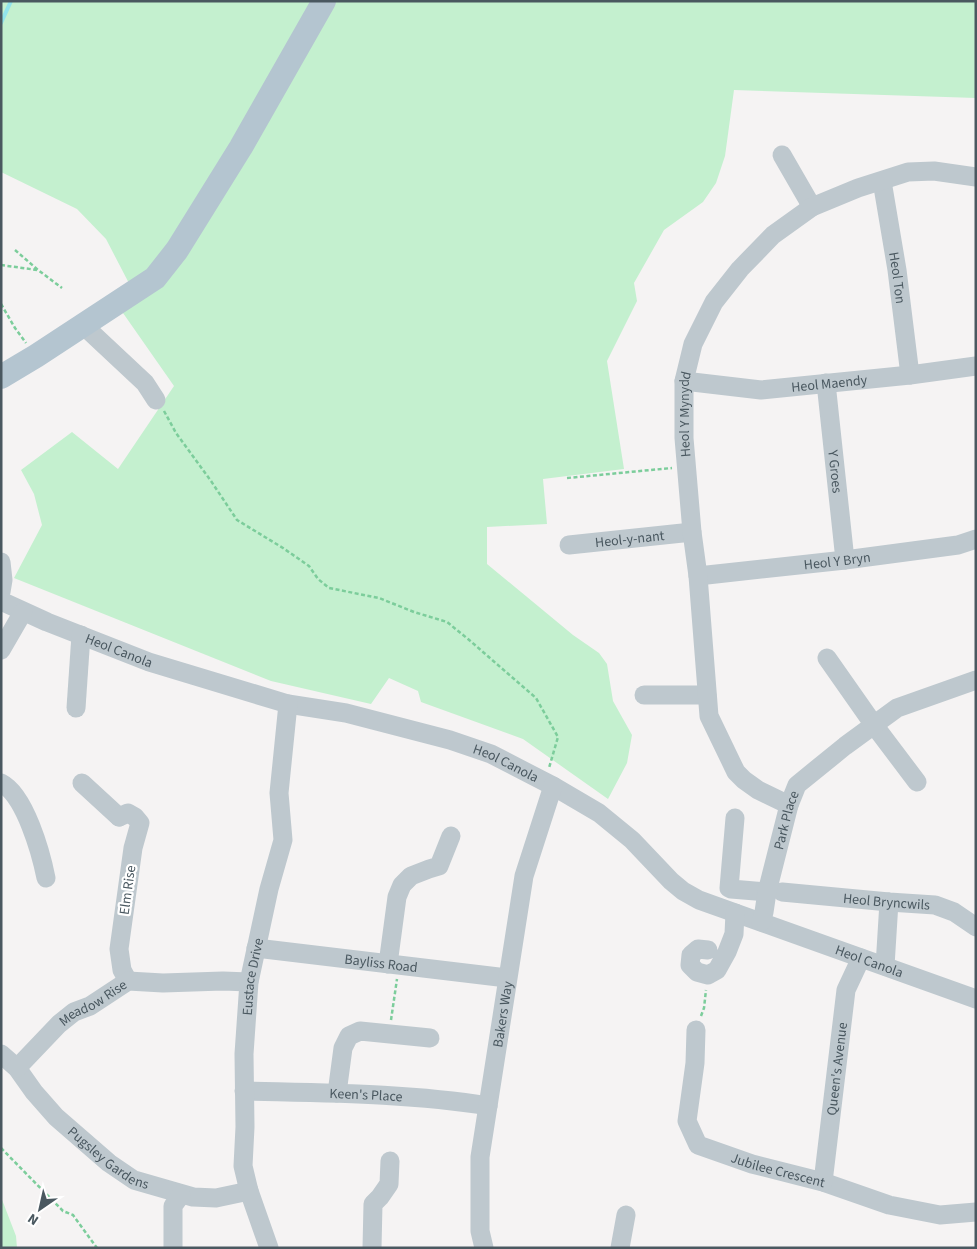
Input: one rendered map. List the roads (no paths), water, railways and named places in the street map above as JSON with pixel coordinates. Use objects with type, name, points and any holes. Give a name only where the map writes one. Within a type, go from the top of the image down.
[{"type":"main road","points":[[1,377],[155,278],[176,250],[241,147],[324,1]]},
{"type":"street","points":[[782,155],[812,207]]},
{"type":"street","name":"Heol Y Mynydd","points":[[789,805],[758,790],[736,772],[709,716],[698,576],[692,532],[684,438],[684,381],[693,344],[714,302],[740,269],[773,235],[812,207],[858,188],[908,172],[934,171],[976,176]]},
{"type":"street","name":"Heol Ton","points":[[882,181],[897,270],[910,375]]},
{"type":"street","points":[[83,325],[151,377],[156,400]]},
{"type":"street","name":"Heol Maendy","points":[[684,381],[761,390],[910,375],[976,366]]},
{"type":"street","name":"Y Groes","points":[[826,383],[845,560]]},
{"type":"street","name":"Heol-y-nant","points":[[569,544],[692,532]]},
{"type":"street","name":"Heol Y Bryn","points":[[698,576],[845,560],[958,545],[976,539]]},
{"type":"street","points":[[1,562],[3,580],[1,592]]},
{"type":"street","name":"Heol Canola","points":[[1,601],[23,612],[149,662],[288,704],[346,713],[450,740],[491,754],[549,783],[599,813],[615,825],[671,882],[699,900],[976,1000]]},
{"type":"street","points":[[1,650],[23,612]]},
{"type":"street","points":[[76,708],[80,635]]},
{"type":"street","points":[[828,658],[874,725],[917,782]]},
{"type":"street","name":"Park Place","points":[[761,922],[764,912],[783,896],[789,805],[798,785],[845,746],[897,708],[975,683]]},
{"type":"street","points":[[644,695],[707,696]]},
{"type":"street","name":"Eustace Drive","points":[[269,1248],[249,1190],[243,1166],[245,1126],[244,1054],[249,982],[269,889],[283,840],[279,793],[288,704]]},
{"type":"street","points":[[1,783],[15,795],[27,817],[42,860],[46,878]]},
{"type":"street","name":"Elm Rise","points":[[82,783],[119,817],[128,813],[140,823],[133,848],[119,949],[122,970],[128,981]]},
{"type":"street","name":"Bakers Way","points":[[484,1248],[480,1231],[480,1157],[524,876],[549,783]]},
{"type":"street","name":"Heol Bryncwils","points":[[735,818],[729,888],[731,889],[783,896],[935,904],[954,912],[976,927]]},
{"type":"street","points":[[394,964],[397,897],[402,885],[411,876],[439,866],[451,836]]},
{"type":"street","points":[[885,966],[889,902]]},
{"type":"street","points":[[708,950],[698,949],[691,955],[690,965],[697,972],[708,975],[717,970],[727,952],[734,934],[735,913]]},
{"type":"street","name":"Bayliss Road","points":[[256,948],[507,978]]},
{"type":"street","name":"Queen's Avenue","points":[[823,1182],[846,990],[861,958]]},
{"type":"street","name":"Meadow Rise","points":[[17,1068],[59,1024],[74,1012],[90,1006],[128,981],[163,983],[249,982]]},
{"type":"street","name":"Jubilee Crescent","points":[[696,1030],[695,1063],[687,1121],[698,1145],[752,1164],[823,1182],[889,1205],[940,1215],[976,1212]]},
{"type":"street","points":[[337,1093],[344,1048],[349,1036],[360,1031],[430,1038]]},
{"type":"street","name":"Pugsley Gardens","points":[[1,1054],[17,1068],[34,1092],[56,1117],[134,1180],[193,1197],[216,1198],[249,1190]]},
{"type":"street","name":"Keen's Place","points":[[244,1091],[337,1093],[453,1100],[488,1106]]},
{"type":"street","points":[[372,1248],[373,1204],[389,1184],[390,1161]]},
{"type":"street","points":[[173,1248],[173,1206],[181,1195]]},
{"type":"street","points":[[620,1248],[626,1215]]},
{"type":"waterway","points":[[1,23],[11,1]]}]
